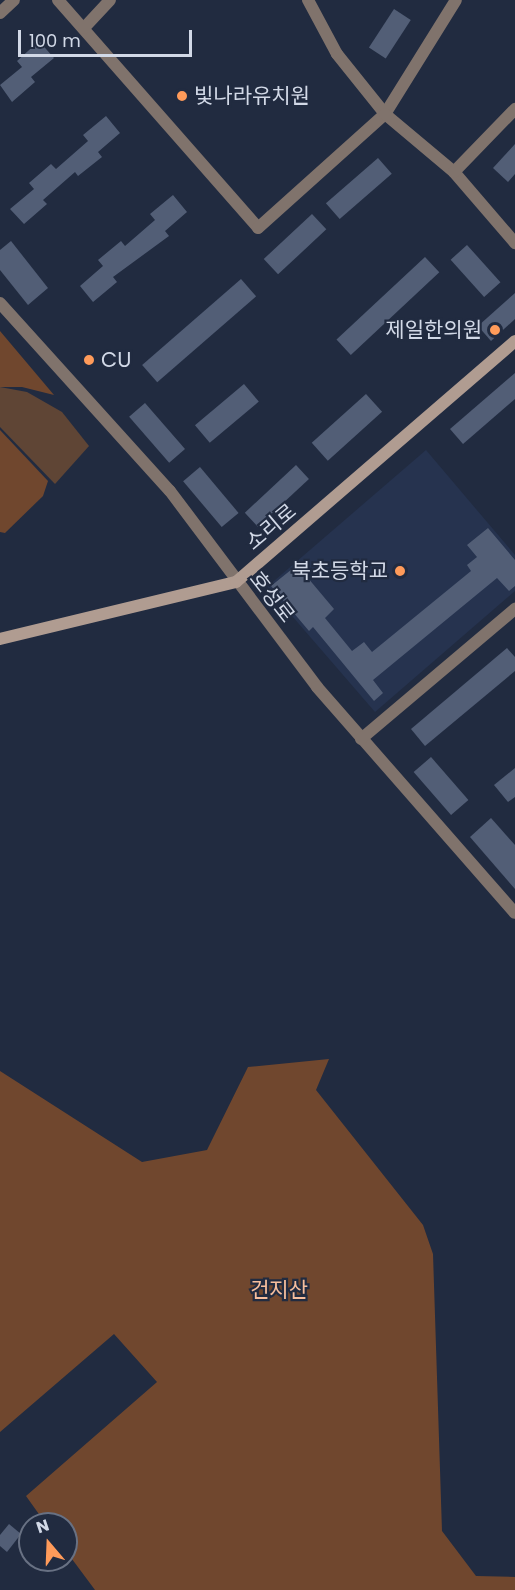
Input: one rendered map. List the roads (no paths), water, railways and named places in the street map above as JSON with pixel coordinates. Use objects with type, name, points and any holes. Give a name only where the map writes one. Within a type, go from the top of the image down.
[{"type":"street","points":[[0,13],[14,0]]},
{"type":"street","points":[[58,0],[258,228],[386,114],[456,0]]},
{"type":"street","points":[[84,28],[110,0]]},
{"type":"street","points":[[308,0],[337,54],[386,114],[454,172],[515,243]]},
{"type":"street","points":[[454,172],[515,109]]},
{"type":"street","name":"호성로","points":[[0,303],[170,491],[236,582],[361,739],[515,913]]},
{"type":"street","name":"소리로","points":[[0,639],[236,582],[515,341]]},
{"type":"street","points":[[361,739],[515,609]]},
{"type":"place","name":"빛나라유치원","points":[[182,96]]},
{"type":"place","name":"제일한의원","points":[[495,330]]},
{"type":"place","name":"CU","points":[[89,360]]},
{"type":"place","name":"북초등학교","points":[[400,571]]},
{"type":"park label","name":"건지산","points":[[279,1290]]}]
